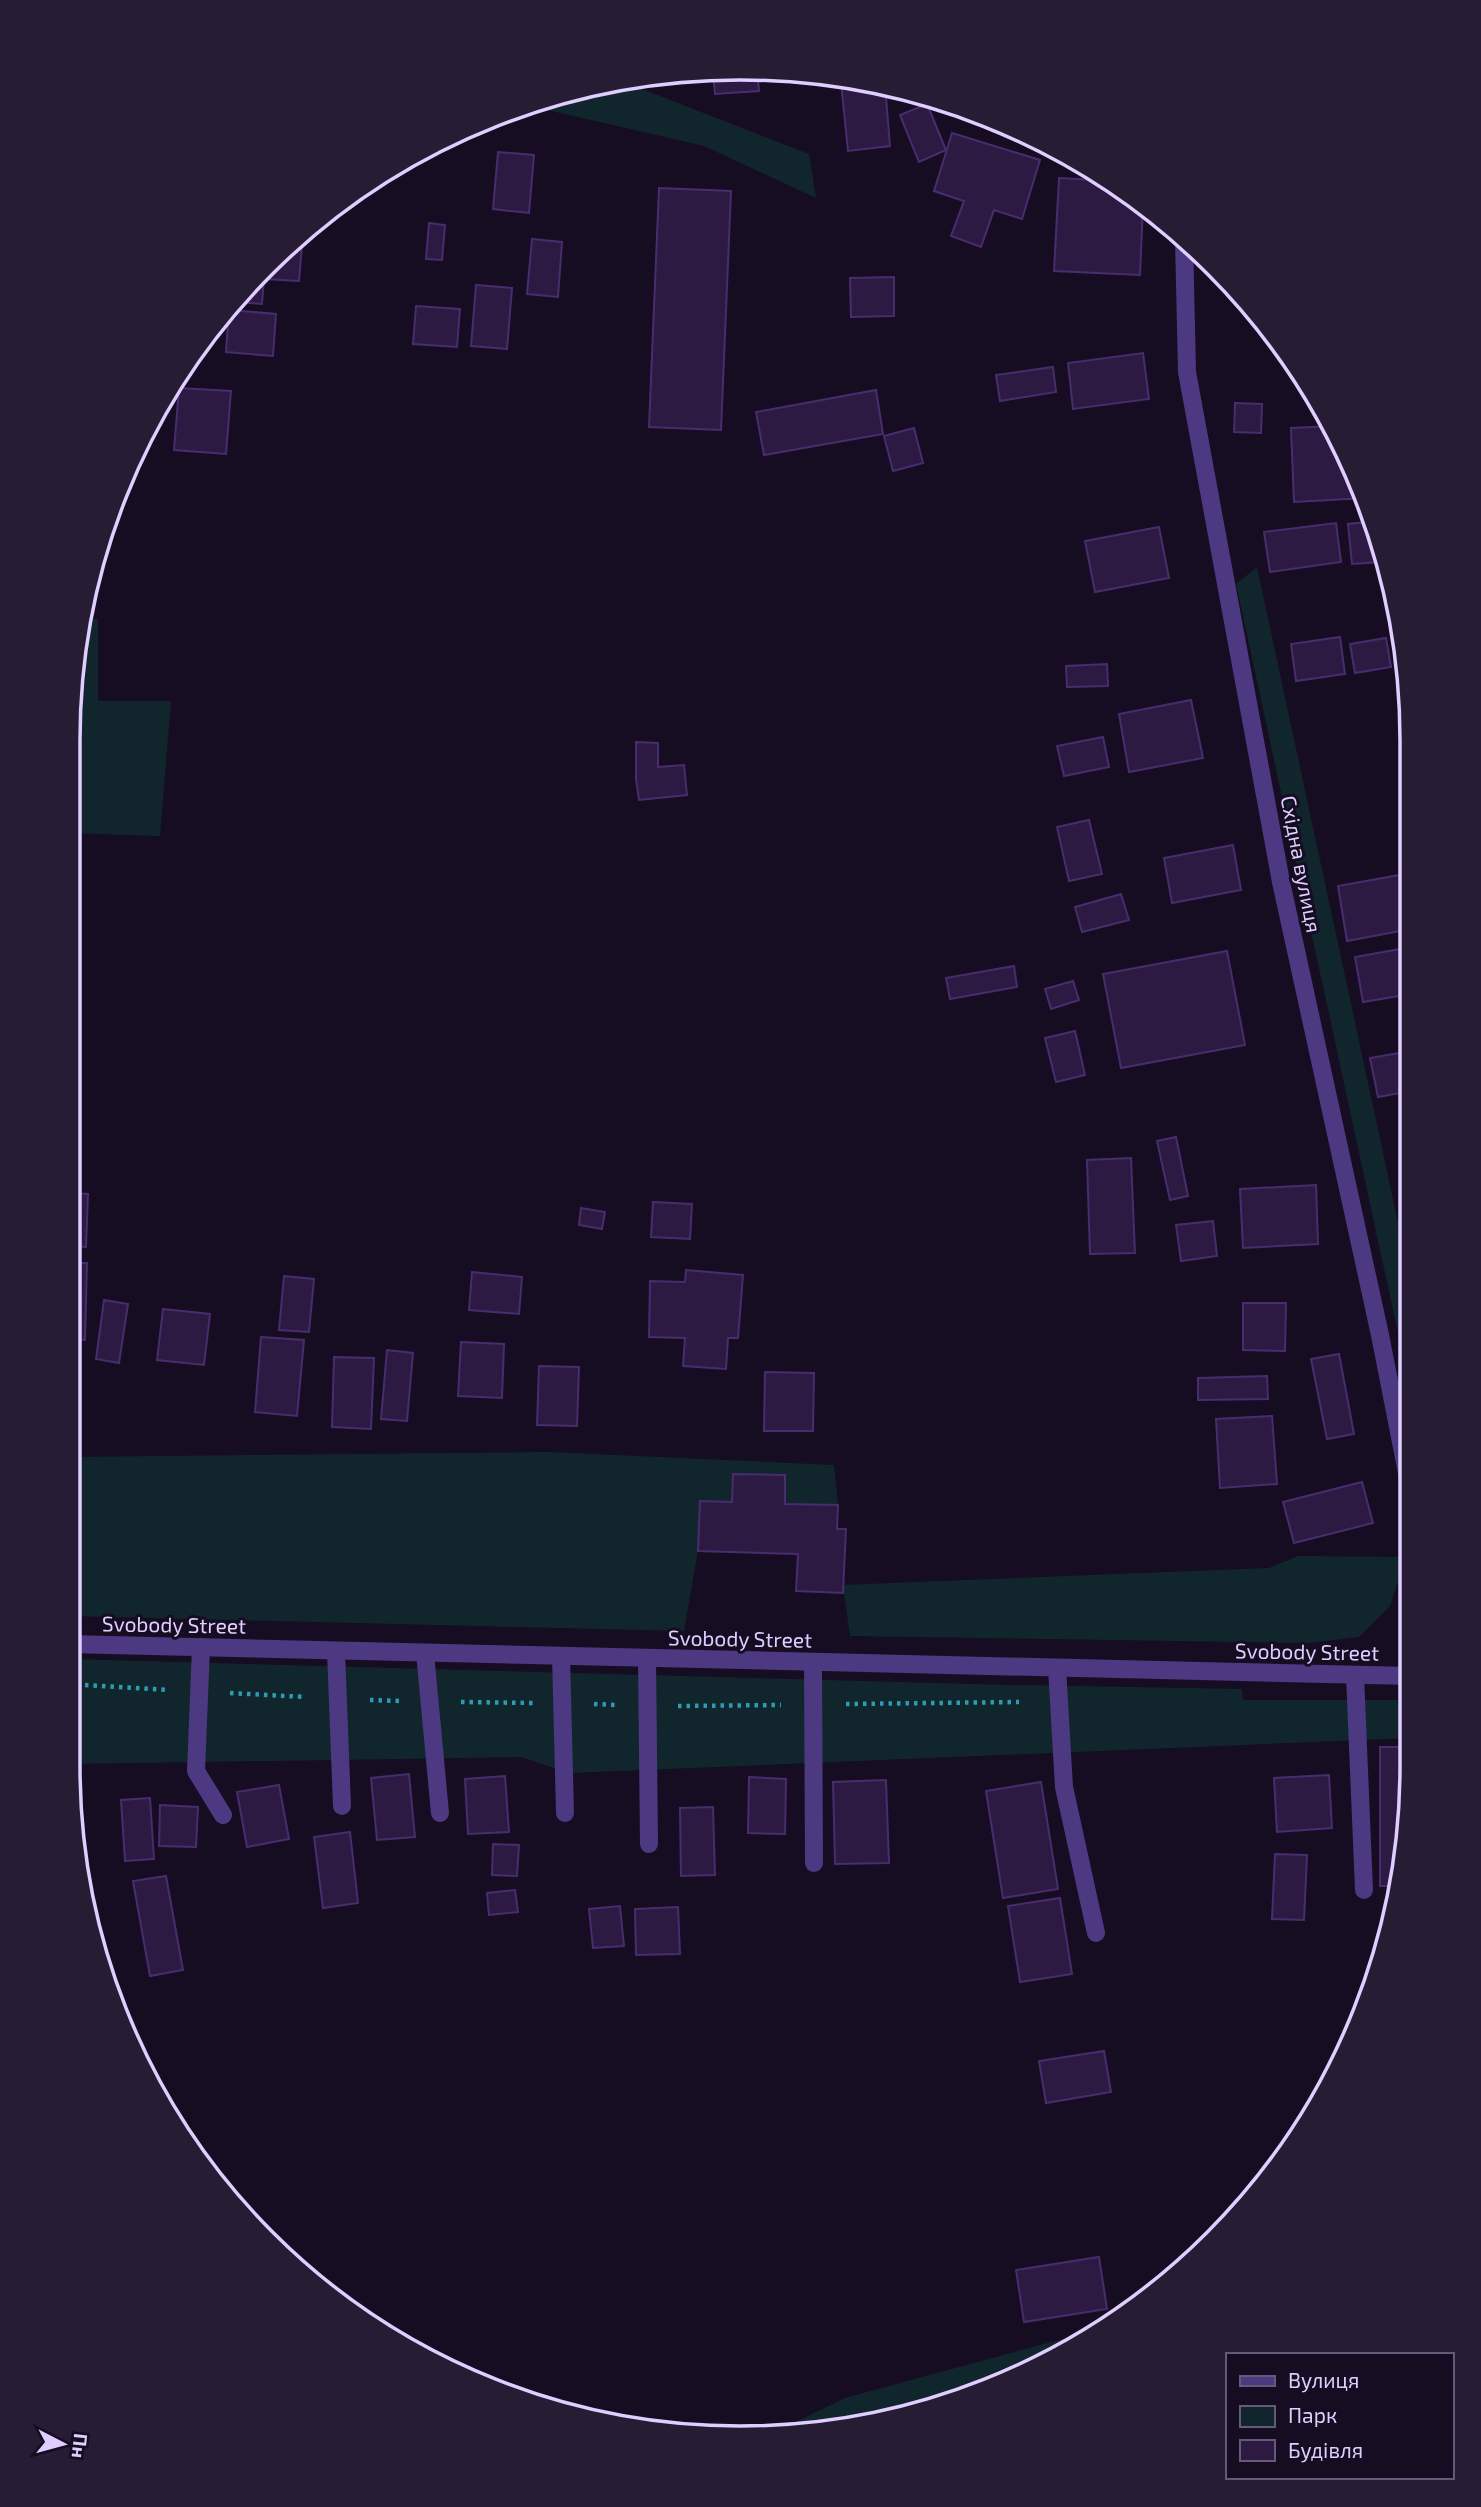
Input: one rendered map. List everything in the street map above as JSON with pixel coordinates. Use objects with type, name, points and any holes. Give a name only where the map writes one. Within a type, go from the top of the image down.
[{"type":"street","name":"Східна вулиця","points":[[1184,252],[1187,372],[1281,881],[1400,1437]]},
{"type":"street","name":"Svobody Street","points":[[80,1644],[1400,1676]]},
{"type":"street","points":[[201,1647],[196,1771],[223,1815]]},
{"type":"street","points":[[336,1650],[342,1806]]},
{"type":"street","points":[[425,1653],[440,1813]]},
{"type":"street","points":[[561,1656],[565,1813]]},
{"type":"street","points":[[647,1658],[649,1844]]},
{"type":"street","points":[[813,1662],[814,1863]]},
{"type":"street","points":[[1057,1668],[1064,1787],[1096,1933]]},
{"type":"street","points":[[1355,1675],[1364,1890]]},
{"type":"path","points":[[80,1685],[338,1698],[648,1706],[1059,1701]]},
{"type":"green space","points":[[640,88],[809,154],[816,198],[704,146],[547,110]]},
{"type":"green space","points":[[1257,567],[1400,1232],[1400,1342],[1236,584]]},
{"type":"green space","points":[[92,619],[98,619],[98,701],[171,701],[160,836],[80,833],[82,697]]},
{"type":"green space","points":[[548,1452],[834,1465],[838,1505],[785,1504],[785,1475],[733,1475],[732,1502],[700,1502],[698,1551],[684,1631],[80,1616],[80,1457]]},
{"type":"green space","points":[[1298,1556],[1400,1557],[1400,1575],[1390,1606],[1359,1637],[1308,1643],[850,1636],[843,1585],[1269,1568]]},
{"type":"green space","points":[[80,1659],[1242,1689],[1243,1700],[1400,1700],[1400,1738],[569,1773],[521,1757],[80,1764]]},
{"type":"green space","points":[[1073,2336],[993,2376],[953,2391],[869,2414],[791,2424],[845,2398]]},
{"type":"building","points":[[714,81],[758,81],[759,91],[715,94]]},
{"type":"building","points":[[842,88],[886,97],[890,146],[848,151]]},
{"type":"building","points":[[921,106],[929,109],[946,150],[919,162],[900,115]]},
{"type":"building","points":[[952,133],[1040,160],[1022,219],[994,210],[981,247],[951,236],[964,201],[934,191]]},
{"type":"building","points":[[498,152],[534,155],[529,213],[493,209]]},
{"type":"building","points":[[1059,178],[1087,180],[1143,217],[1140,275],[1054,271]]},
{"type":"building","points":[[659,188],[731,191],[721,430],[649,427]]},
{"type":"building","points":[[429,223],[445,225],[442,260],[426,259]]},
{"type":"building","points":[[532,239],[562,242],[558,297],[527,294]]},
{"type":"building","points":[[302,247],[299,281],[269,279]]},
{"type":"building","points":[[894,277],[894,316],[851,317],[850,278]]},
{"type":"building","points":[[263,285],[262,304],[246,303]]},
{"type":"building","points":[[476,285],[512,288],[507,349],[471,346]]},
{"type":"building","points":[[416,306],[460,309],[457,347],[413,344]]},
{"type":"building","points":[[239,311],[276,314],[273,356],[226,352],[228,325]]},
{"type":"building","points":[[1143,353],[1149,399],[1073,409],[1068,363]]},
{"type":"building","points":[[1053,367],[1056,392],[1000,401],[996,375]]},
{"type":"building","points":[[183,388],[231,391],[226,454],[174,450],[178,395]]},
{"type":"building","points":[[876,390],[883,434],[764,455],[756,412]]},
{"type":"building","points":[[1235,403],[1262,404],[1261,433],[1234,432]]},
{"type":"building","points":[[1320,427],[1354,499],[1294,502],[1291,428]]},
{"type":"building","points":[[914,428],[923,463],[893,471],[884,436]]},
{"type":"building","points":[[1363,522],[1376,562],[1352,564],[1348,524]]},
{"type":"building","points":[[1336,523],[1341,562],[1270,572],[1264,532]]},
{"type":"building","points":[[1159,527],[1169,578],[1095,592],[1085,541]]},
{"type":"building","points":[[1340,637],[1345,674],[1296,681],[1291,644]]},
{"type":"building","points":[[1386,638],[1391,667],[1355,673],[1350,644]]},
{"type":"building","points":[[1107,664],[1108,686],[1067,687],[1066,666]]},
{"type":"building","points":[[1191,700],[1203,758],[1129,772],[1119,714]]},
{"type":"building","points":[[1103,737],[1109,767],[1064,776],[1057,746]]},
{"type":"building","points":[[636,742],[658,743],[658,767],[684,765],[687,795],[639,800]]},
{"type":"building","points":[[1089,820],[1102,874],[1069,881],[1057,827]]},
{"type":"building","points":[[1233,845],[1241,890],[1172,903],[1164,858]]},
{"type":"building","points":[[1400,875],[1400,931],[1347,941],[1338,886]]},
{"type":"building","points":[[1121,894],[1129,920],[1082,932],[1075,907]]},
{"type":"building","points":[[1400,949],[1400,996],[1363,1002],[1355,957]]},
{"type":"building","points":[[1227,951],[1245,1045],[1121,1068],[1103,974]]},
{"type":"building","points":[[1014,966],[1017,987],[950,999],[946,978]]},
{"type":"building","points":[[1073,981],[1079,1000],[1051,1009],[1045,989]]},
{"type":"building","points":[[1075,1031],[1085,1075],[1056,1082],[1045,1038]]},
{"type":"building","points":[[1400,1053],[1400,1093],[1378,1097],[1370,1058]]},
{"type":"building","points":[[1176,1137],[1188,1196],[1170,1200],[1157,1141]]},
{"type":"building","points":[[1131,1158],[1135,1253],[1090,1254],[1087,1160]]},
{"type":"building","points":[[1316,1185],[1318,1244],[1243,1248],[1240,1189]]},
{"type":"building","points":[[80,1194],[88,1194],[86,1247],[80,1247]]},
{"type":"building","points":[[653,1202],[692,1204],[690,1239],[651,1237]]},
{"type":"building","points":[[581,1208],[605,1212],[602,1229],[579,1225]]},
{"type":"building","points":[[1213,1221],[1217,1256],[1181,1261],[1176,1225]]},
{"type":"building","points":[[80,1263],[87,1263],[85,1340],[80,1340]]},
{"type":"building","points":[[686,1270],[743,1275],[738,1338],[728,1338],[726,1369],[683,1366],[685,1338],[649,1337],[650,1281],[685,1282]]},
{"type":"building","points":[[472,1272],[522,1277],[519,1314],[469,1310]]},
{"type":"building","points":[[284,1276],[314,1279],[309,1332],[279,1330]]},
{"type":"building","points":[[104,1300],[128,1304],[119,1363],[96,1359]]},
{"type":"building","points":[[1243,1303],[1286,1303],[1285,1351],[1243,1350]]},
{"type":"building","points":[[163,1309],[210,1314],[204,1365],[157,1360]]},
{"type":"building","points":[[261,1337],[304,1340],[297,1416],[255,1412]]},
{"type":"building","points":[[461,1342],[504,1344],[502,1398],[458,1396]]},
{"type":"building","points":[[387,1350],[413,1353],[407,1421],[381,1419]]},
{"type":"building","points":[[1339,1354],[1354,1434],[1327,1439],[1311,1359]]},
{"type":"building","points":[[334,1357],[374,1358],[371,1429],[332,1427]]},
{"type":"building","points":[[539,1366],[579,1367],[577,1426],[537,1425]]},
{"type":"building","points":[[765,1372],[814,1373],[813,1431],[764,1431]]},
{"type":"building","points":[[1267,1376],[1268,1399],[1198,1400],[1198,1378]]},
{"type":"building","points":[[1272,1416],[1277,1484],[1220,1488],[1216,1419]]},
{"type":"building","points":[[733,1474],[785,1475],[785,1504],[838,1505],[837,1529],[846,1529],[843,1593],[796,1591],[798,1554],[698,1551],[700,1501],[732,1502]]},
{"type":"building","points":[[1362,1482],[1373,1523],[1294,1543],[1283,1502]]},
{"type":"building","points":[[1380,1747],[1400,1747],[1395,1853],[1390,1886],[1380,1886]]},
{"type":"building","points":[[409,1774],[415,1837],[377,1840],[371,1778]]},
{"type":"building","points":[[1329,1775],[1332,1828],[1277,1832],[1274,1778]]},
{"type":"building","points":[[505,1776],[509,1832],[468,1834],[465,1779]]},
{"type":"building","points":[[749,1777],[786,1779],[785,1834],[748,1833]]},
{"type":"building","points":[[886,1780],[889,1863],[835,1864],[833,1782]]},
{"type":"building","points":[[1041,1782],[1058,1889],[1003,1898],[986,1791]]},
{"type":"building","points":[[279,1785],[289,1839],[247,1847],[237,1792]]},
{"type":"building","points":[[150,1798],[154,1859],[125,1861],[121,1800]]},
{"type":"building","points":[[160,1805],[198,1807],[196,1847],[159,1846]]},
{"type":"building","points":[[713,1807],[715,1875],[681,1876],[680,1808]]},
{"type":"building","points":[[350,1832],[358,1903],[323,1908],[314,1837]]},
{"type":"building","points":[[493,1844],[519,1845],[517,1876],[492,1875]]},
{"type":"building","points":[[1275,1854],[1307,1855],[1304,1920],[1272,1919]]},
{"type":"building","points":[[166,1876],[183,1970],[150,1976],[133,1881]]},
{"type":"building","points":[[515,1890],[518,1912],[489,1915],[487,1893]]},
{"type":"building","points":[[1060,1898],[1072,1974],[1020,1982],[1008,1906]]},
{"type":"building","points":[[620,1906],[624,1946],[593,1948],[589,1909]]},
{"type":"building","points":[[678,1907],[680,1954],[636,1955],[635,1909]]},
{"type":"building","points":[[1104,2051],[1111,2092],[1046,2103],[1039,2061]]},
{"type":"building","points":[[1099,2257],[1107,2309],[1024,2322],[1016,2270]]}]
